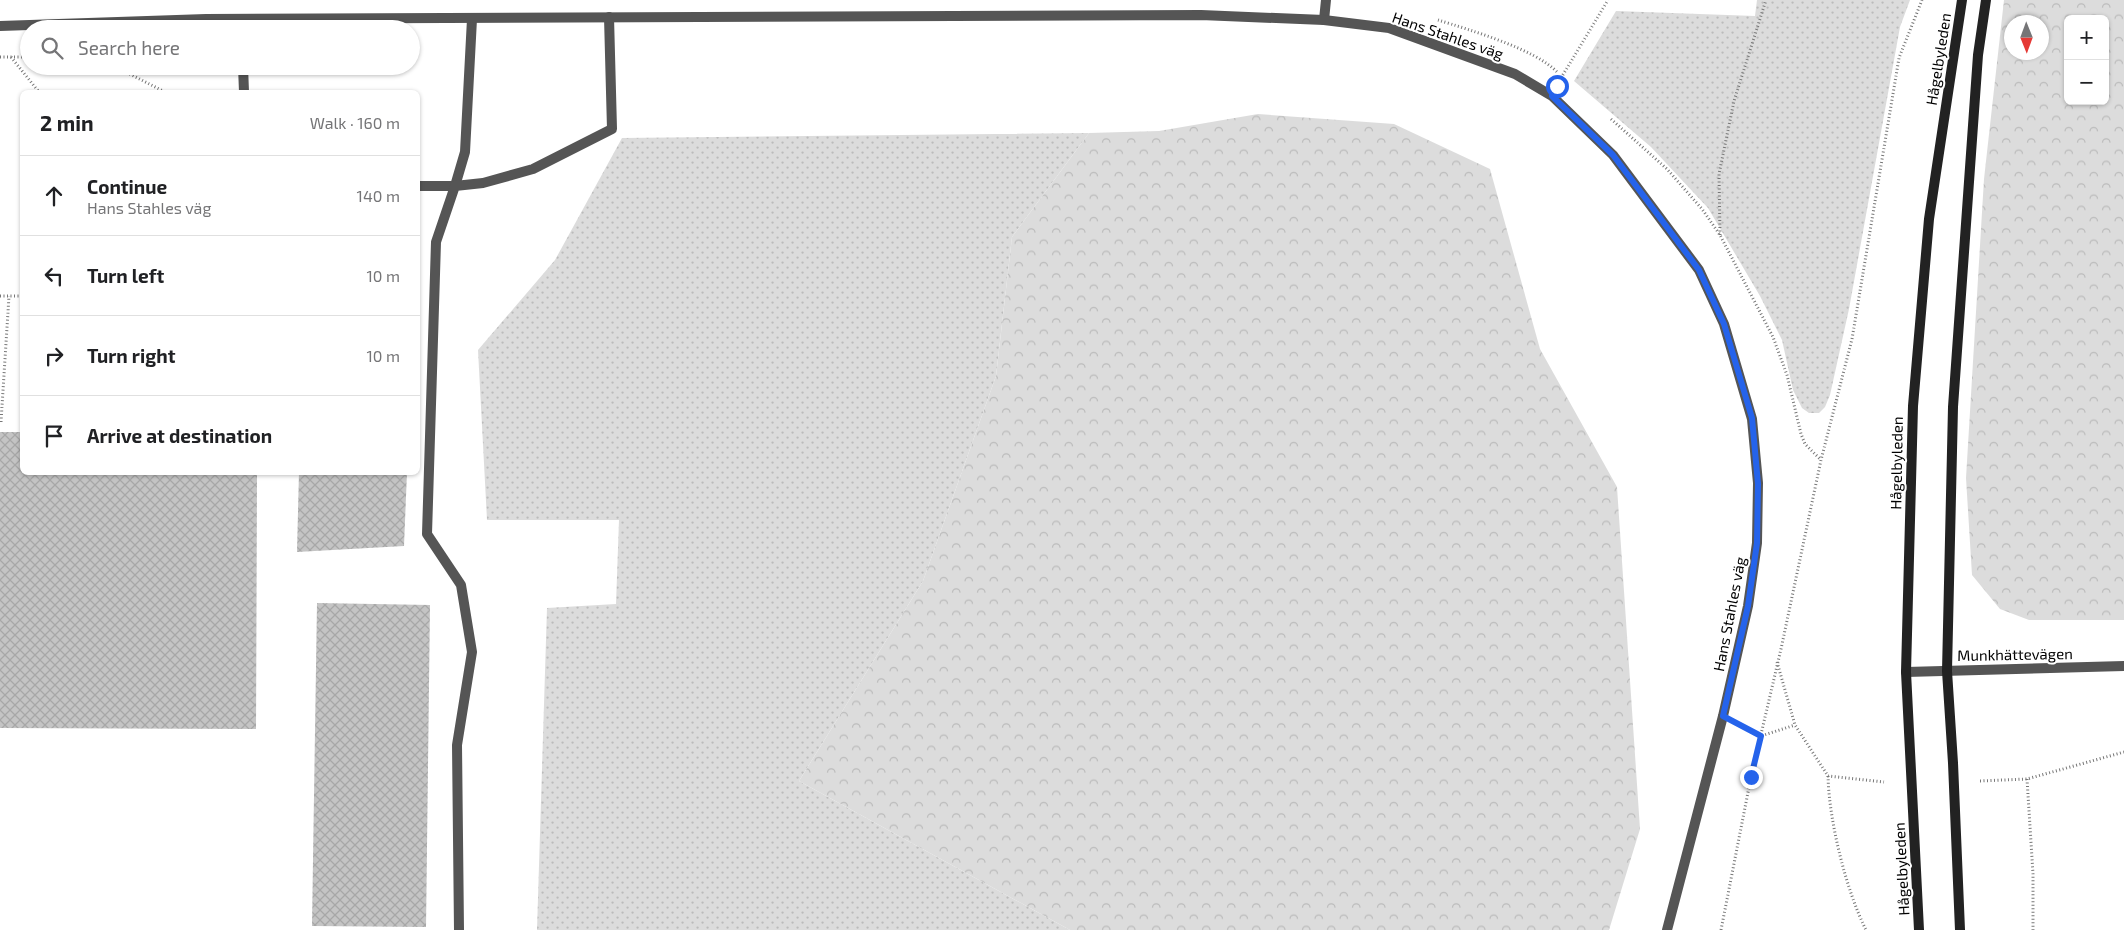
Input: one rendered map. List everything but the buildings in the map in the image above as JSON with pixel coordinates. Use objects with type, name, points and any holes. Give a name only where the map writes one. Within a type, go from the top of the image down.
[{"type":"main road","name":"Hågelbyleden","points":[[1919,930],[1906,672],[1913,406],[1929,219],[1962,0]]},
{"type":"main road","points":[[1960,930],[1947,671],[1953,407],[1978,55],[1986,0]]},
{"type":"street","points":[[1324,20],[1326,0]]},
{"type":"street","name":"Hans Stahles väg","points":[[420,20],[609,17],[1201,15],[1324,20],[1389,28],[1515,74],[1552,96],[1613,155],[1699,270],[1724,324],[1752,418],[1758,484],[1757,543],[1748,606],[1723,716],[1667,930]]},
{"type":"street","points":[[420,186],[455,186],[483,182],[533,169],[612,129],[609,17]]},
{"type":"street","name":"Hans Stahles väg","points":[[154,20],[206,18],[218,20]]},
{"type":"street","points":[[459,930],[457,745],[472,652],[461,585],[427,534],[436,242],[465,152],[472,19]]},
{"type":"street","name":"Hans Stahles väg","points":[[0,26],[20,25]]},
{"type":"street","points":[[243,75],[244,90]]},
{"type":"street","name":"Munkhättevägen","points":[[1906,672],[2124,666]]},
{"type":"path","points":[[1552,96],[1608,0]]},
{"type":"path","points":[[1720,235],[1719,174],[1734,101],[1766,0]]},
{"type":"path","points":[[1721,930],[1751,777],[1821,460],[1852,339],[1899,58],[1922,0]]},
{"type":"path","points":[[0,57],[20,57]]},
{"type":"path","points":[[11,57],[20,68]]},
{"type":"path","points":[[25,75],[37,90]]},
{"type":"path","points":[[132,75],[161,90]]},
{"type":"path","points":[[0,296],[20,296]]},
{"type":"path","points":[[1,422],[9,296]]},
{"type":"path","points":[[1777,662],[1796,725],[1828,776],[1828,802],[1849,888],[1866,930]]},
{"type":"path","points":[[1723,716],[1761,736],[1796,725]]},
{"type":"path","points":[[1980,781],[2027,779],[2124,752]]},
{"type":"path","points":[[1828,776],[1884,782]]},
{"type":"path","points":[[2027,779],[2033,930]]},
{"type":"green space","points":[[1757,0],[1910,0],[1900,27],[1849,309],[1830,395],[1825,407],[1819,413],[1809,413],[1802,408],[1793,390],[1782,340],[1760,296],[1708,208],[1651,147],[1574,81],[1616,11],[1755,16]]},
{"type":"green space","points":[[2004,0],[2124,0],[2124,620],[2029,620],[2000,609],[1972,575],[1966,478],[1984,179]]},
{"type":"green space","points":[[1258,114],[1394,124],[1490,169],[1540,349],[1617,487],[1640,829],[1609,930],[1070,930],[799,781],[923,581],[996,376],[1012,237],[1089,133],[1159,131]]},
{"type":"green space","points":[[1089,133],[1012,237],[996,376],[923,581],[799,781],[1070,930],[537,930],[547,608],[616,604],[619,520],[487,520],[478,350],[555,260],[622,138]]},
{"type":"route","points":[[1557,86],[1552,96],[1613,155],[1699,270],[1724,324],[1752,418],[1758,484],[1757,543],[1748,606],[1723,716],[1761,736],[1751,777]]}]
